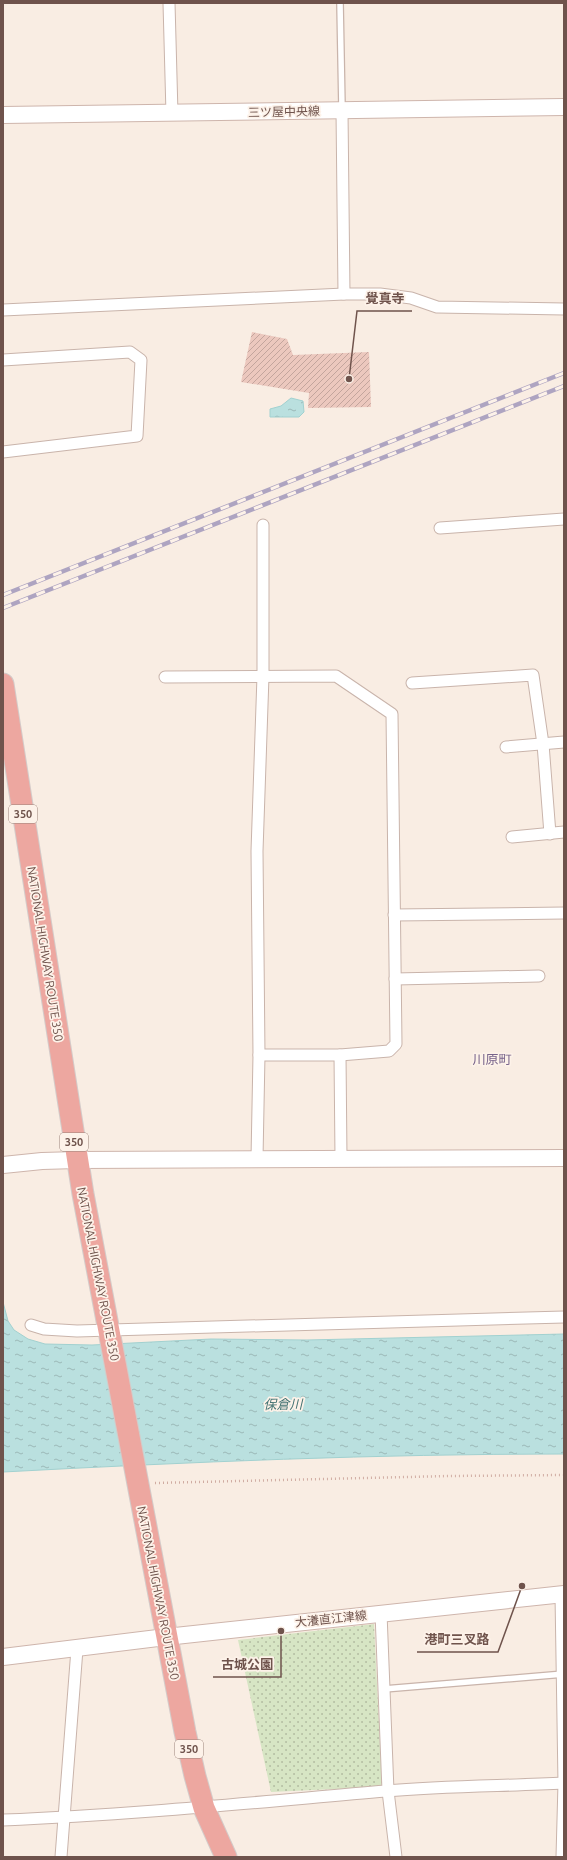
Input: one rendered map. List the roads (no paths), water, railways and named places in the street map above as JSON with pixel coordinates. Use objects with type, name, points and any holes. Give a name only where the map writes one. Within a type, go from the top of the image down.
[{"type":"highway","name":"NATIONAL HIGHWAY ROUTE 350","points":[[3,684],[77,1160],[136,1481],[195,1776],[204,1808],[226,1857]]},
{"type":"main road","name":"三ツ屋中央線","points":[[3,115],[172,114],[564,107]]},
{"type":"main road","points":[[3,1165],[42,1160],[564,1158]]},
{"type":"main road","name":"大瀁直江津線","points":[[3,1657],[166,1637],[563,1594]]},
{"type":"street","points":[[169,3],[172,114]]},
{"type":"street","points":[[342,111],[344,294]]},
{"type":"street","points":[[3,310],[344,294],[380,294],[411,298],[437,307],[564,309]]},
{"type":"street","points":[[3,360],[130,352],[140,360],[137,436],[3,452]]},
{"type":"street","points":[[440,528],[564,519]]},
{"type":"street","points":[[257,1158],[259,1056],[257,851],[263,676],[263,525]]},
{"type":"street","points":[[412,683],[533,675],[543,744],[550,834]]},
{"type":"street","points":[[164,677],[336,676],[392,714],[396,1044],[389,1051],[340,1055],[259,1056]]},
{"type":"street","points":[[506,747],[564,742]]},
{"type":"street","points":[[512,837],[564,832]]},
{"type":"street","points":[[394,915],[564,913]]},
{"type":"street","points":[[395,979],[539,976]]},
{"type":"street","points":[[340,1055],[341,1158]]},
{"type":"street","points":[[31,1325],[50,1330],[110,1334],[564,1317]]},
{"type":"street","points":[[562,1857],[564,1783],[563,1594]]},
{"type":"street","points":[[381,1613],[388,1791],[396,1857]]},
{"type":"street","points":[[60,1857],[77,1648]]},
{"type":"street","points":[[3,1820],[64,1818],[204,1808],[388,1791],[564,1783]]},
{"type":"lane","points":[[340,3],[342,111]]},
{"type":"lane","points":[[384,1689],[563,1674]]},
{"type":"water","points":[[291,398],[303,401],[304,412],[299,417],[270,417],[270,409],[281,406]]},
{"type":"water","name":"保倉川","points":[[3,1302],[8,1321],[14,1330],[28,1339],[45,1344],[92,1345],[211,1339],[307,1340],[564,1334],[564,1454],[424,1455],[284,1459],[3,1472]]},
{"type":"railway","points":[[3,595],[564,373]]},
{"type":"railway","points":[[3,608],[564,386]]},
{"type":"place","name":"覺真寺","points":[[349,379]]},
{"type":"place","name":"港町三叉路","points":[[522,1586]]},
{"type":"place","name":"古城公園","points":[[281,1631]]},
{"type":"district","name":"川原町","points":[[492,1059]]}]
